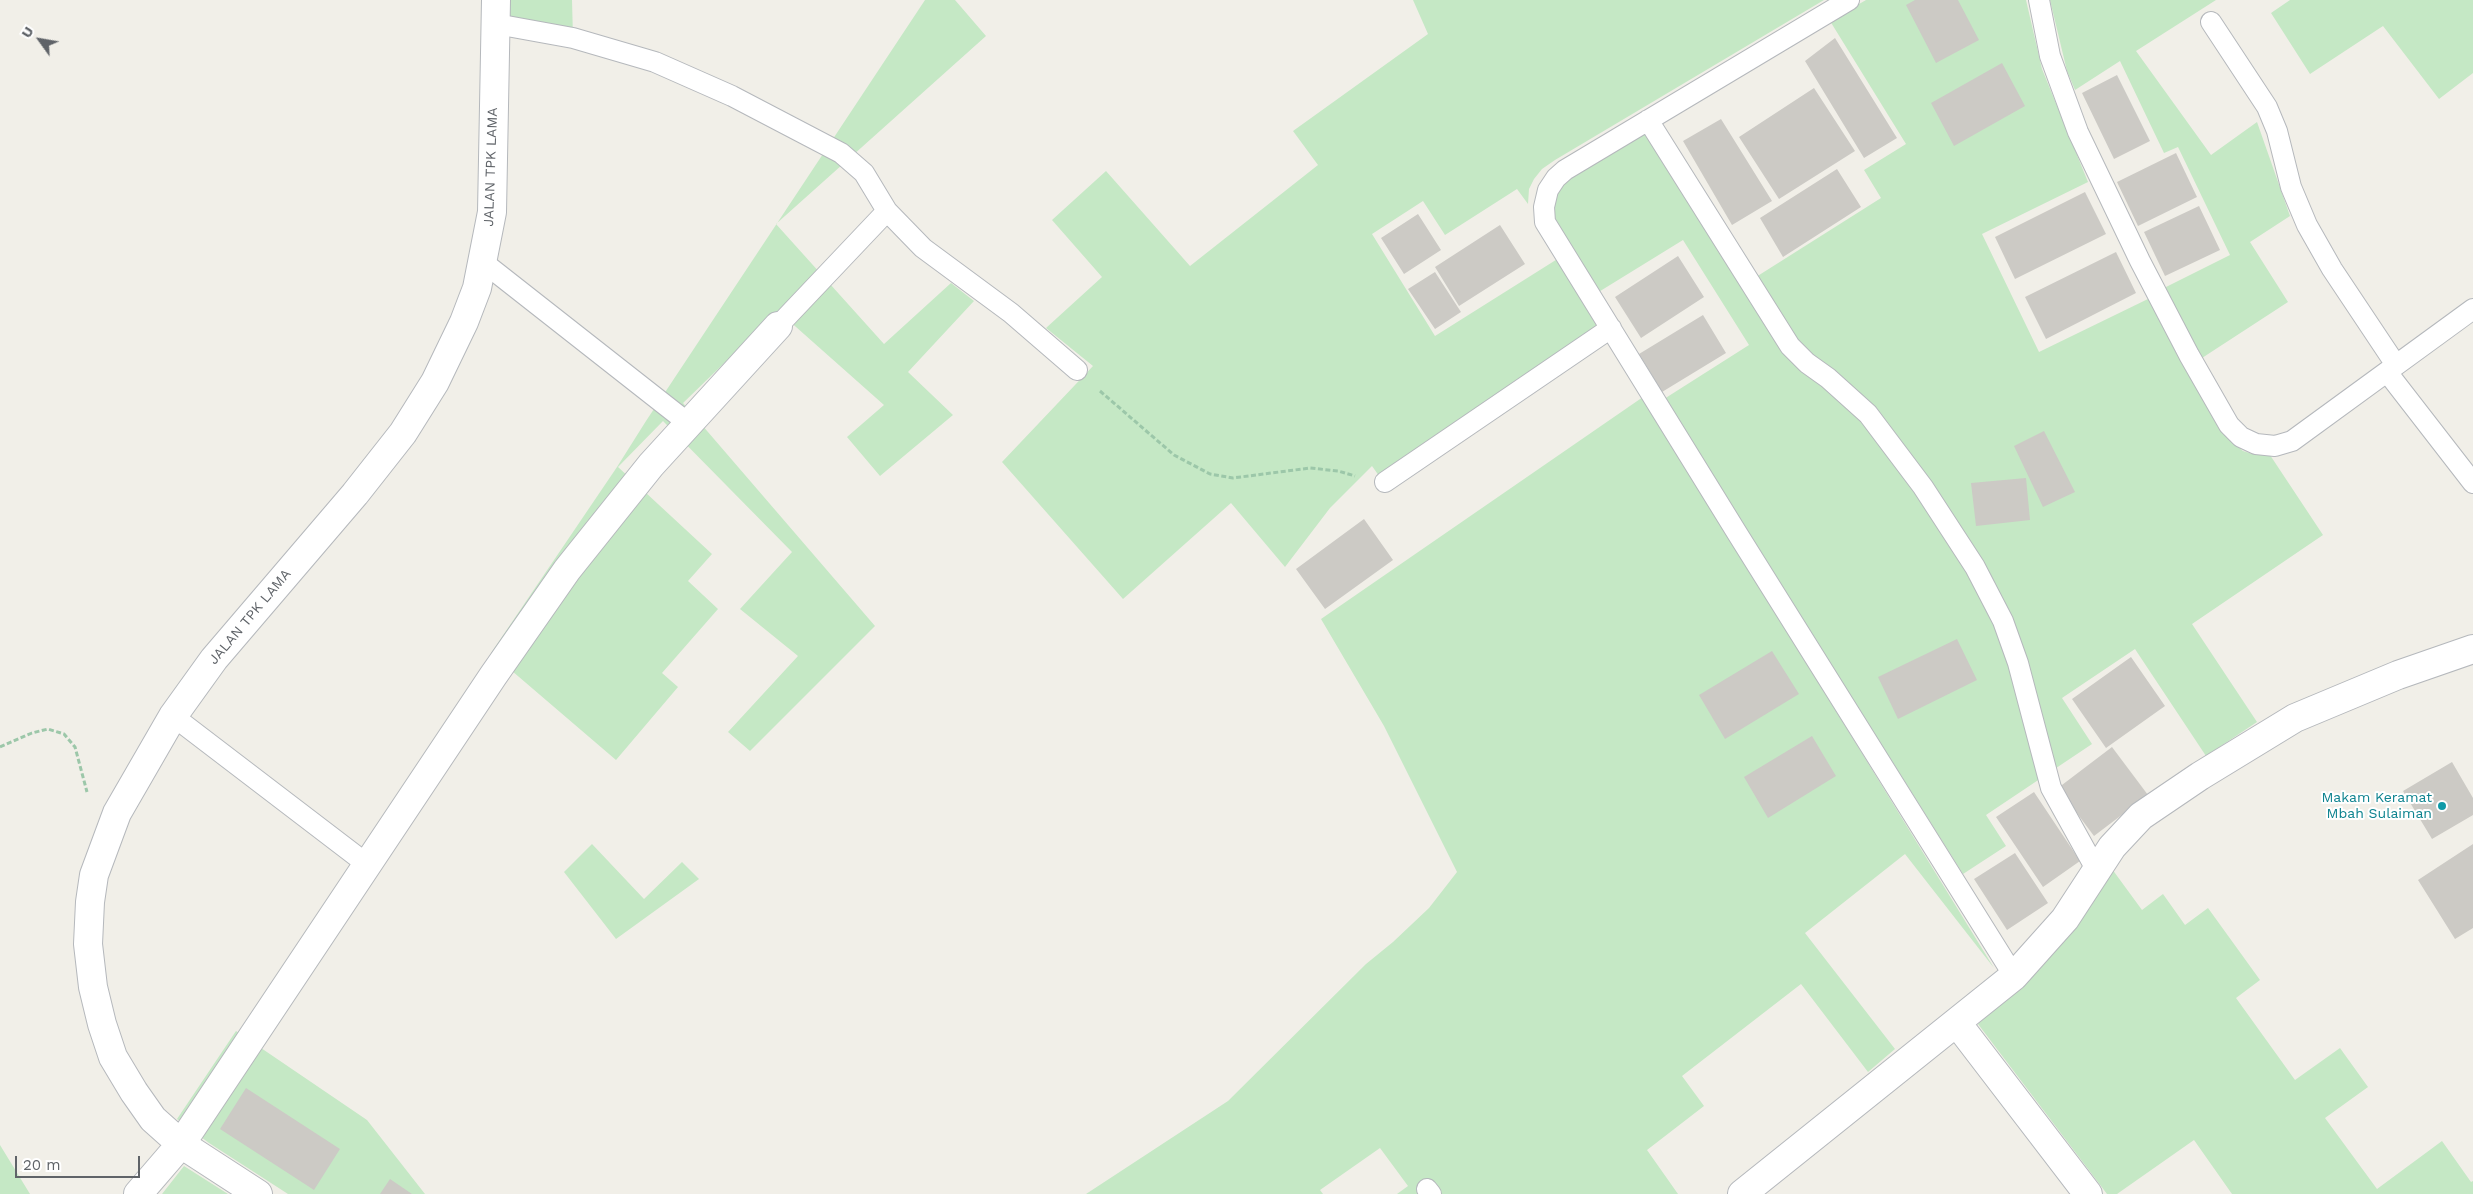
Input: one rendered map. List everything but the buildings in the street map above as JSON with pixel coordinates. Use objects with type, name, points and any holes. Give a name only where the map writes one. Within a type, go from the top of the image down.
[{"type":"street","name":"JALAN TPK LAMA","points":[[258,1194],[181,1144],[153,1119],[134,1092],[114,1057],[102,1024],[93,987],[88,944],[90,902],[99,856],[121,805],[173,716],[214,659],[355,494],[403,433],[435,382],[452,348],[477,288],[492,212],[496,12]]},
{"type":"street","points":[[138,1194],[181,1144],[567,570],[651,465],[778,326]]},
{"type":"street","points":[[1742,1194],[2014,976],[2065,919],[2112,847],[2142,816],[2270,731],[2325,704],[2473,649]]},
{"type":"street","points":[[1957,1023],[2088,1194]]},
{"type":"lane","points":[[1849,0],[1565,170],[1556,178],[1548,190],[1544,208],[1545,222],[2014,976]]},
{"type":"lane","points":[[2039,0],[2050,56],[2078,132],[2140,261],[2229,425],[2241,437],[2256,444],[2275,446],[2292,441],[2473,309]]},
{"type":"lane","points":[[496,12],[573,38],[636,55],[732,96],[841,154],[856,164],[871,182],[887,211],[923,248],[1011,313],[1077,370]]},
{"type":"lane","points":[[2211,22],[2267,107],[2292,187],[2307,225],[2332,269],[2391,369],[2473,483]]},
{"type":"lane","points":[[1648,120],[1790,346],[1807,363],[1828,378],[1868,414],[1923,487],[1975,567],[2003,620],[2018,663],[2051,788],[2097,871]]},
{"type":"lane","points":[[778,326],[887,211]]},
{"type":"lane","points":[[483,262],[688,423]]},
{"type":"lane","points":[[1384,482],[1611,328]]},
{"type":"lane","points":[[173,716],[368,864]]},
{"type":"path","points":[[1077,370],[1174,455],[1210,474],[1233,478],[1303,468],[1325,468],[1368,482],[1384,482]]},
{"type":"path","points":[[0,747],[32,733],[48,729],[64,734],[75,747],[87,795]]},
{"type":"green space","points":[[510,0],[572,0],[573,38],[509,27]]},
{"type":"green space","points":[[925,0],[955,0],[986,36],[777,223]]},
{"type":"green space","points":[[1413,0],[1824,0],[1555,160],[1542,169],[1534,179],[1529,189],[1528,204],[1517,189],[1445,235],[1423,201],[1372,234],[1435,336],[1559,258],[1609,341],[1389,490],[1372,466],[1330,508],[1285,567],[1231,503],[1123,599],[1002,462],[1093,366],[1046,328],[1102,277],[1052,220],[1106,171],[1190,266],[1318,165],[1293,131],[1428,34]]},
{"type":"green space","points":[[1866,0],[2026,0],[2042,69],[2088,182],[1982,234],[2039,352],[2150,298],[2218,427],[2243,451],[2256,455],[2270,455],[2323,535],[2192,624],[2257,722],[2206,756],[2135,649],[2062,698],[2092,744],[1986,815],[2006,846],[1963,874],[1664,399],[1749,345],[1683,240],[1597,293],[1552,214],[1553,201],[1569,176],[1659,122],[1756,277],[1881,198],[1864,170],[1906,144],[1830,21]]},
{"type":"green space","points":[[2050,0],[2216,0],[2136,51],[2211,155],[2257,122],[2290,216],[2250,242],[2288,302],[2202,358],[2164,288],[2230,255],[2178,147],[2164,153],[2120,61],[2075,90],[2067,71]]},
{"type":"green space","points":[[2290,0],[2473,0],[2473,73],[2439,99],[2383,26],[2310,74],[2271,13]]},
{"type":"green space","points":[[776,224],[884,344],[951,283],[974,301],[908,372],[953,415],[880,476],[847,437],[884,405],[778,311],[683,403],[875,626],[750,751],[728,732],[798,656],[740,609],[792,552],[663,421],[618,467],[712,554],[688,581],[718,609],[662,673],[678,687],[616,760],[491,653],[617,467]]},
{"type":"green space","points":[[1643,397],[1994,968],[1905,854],[1805,933],[1895,1049],[1868,1072],[1801,984],[1682,1076],[1704,1106],[1647,1150],[1678,1194],[1397,1194],[1408,1186],[1380,1148],[1320,1190],[1323,1194],[1086,1194],[1228,1101],[1366,964],[1429,908],[1457,872],[1384,726],[1321,619]]},
{"type":"green space","points":[[592,844],[644,899],[682,862],[699,879],[616,939],[564,872]]},
{"type":"green space","points":[[2112,869],[2142,910],[2163,894],[2185,925],[2208,908],[2260,980],[2236,998],[2295,1080],[2340,1048],[2368,1087],[2325,1118],[2377,1189],[2442,1141],[2471,1182],[2473,1181],[2473,1194],[2232,1194],[2194,1140],[2117,1194],[2107,1194],[1978,1024],[2025,981],[2062,943],[2084,916]]},
{"type":"green space","points":[[236,1031],[367,1120],[425,1194],[288,1194],[209,1143],[177,1119]]},
{"type":"green space","points":[[0,1145],[30,1194],[0,1194]]},
{"type":"green space","points":[[184,1166],[228,1194],[162,1194]]},
{"type":"place","name":"Makam Keramat Mbah Sulaiman","points":[[2442,806]]}]
